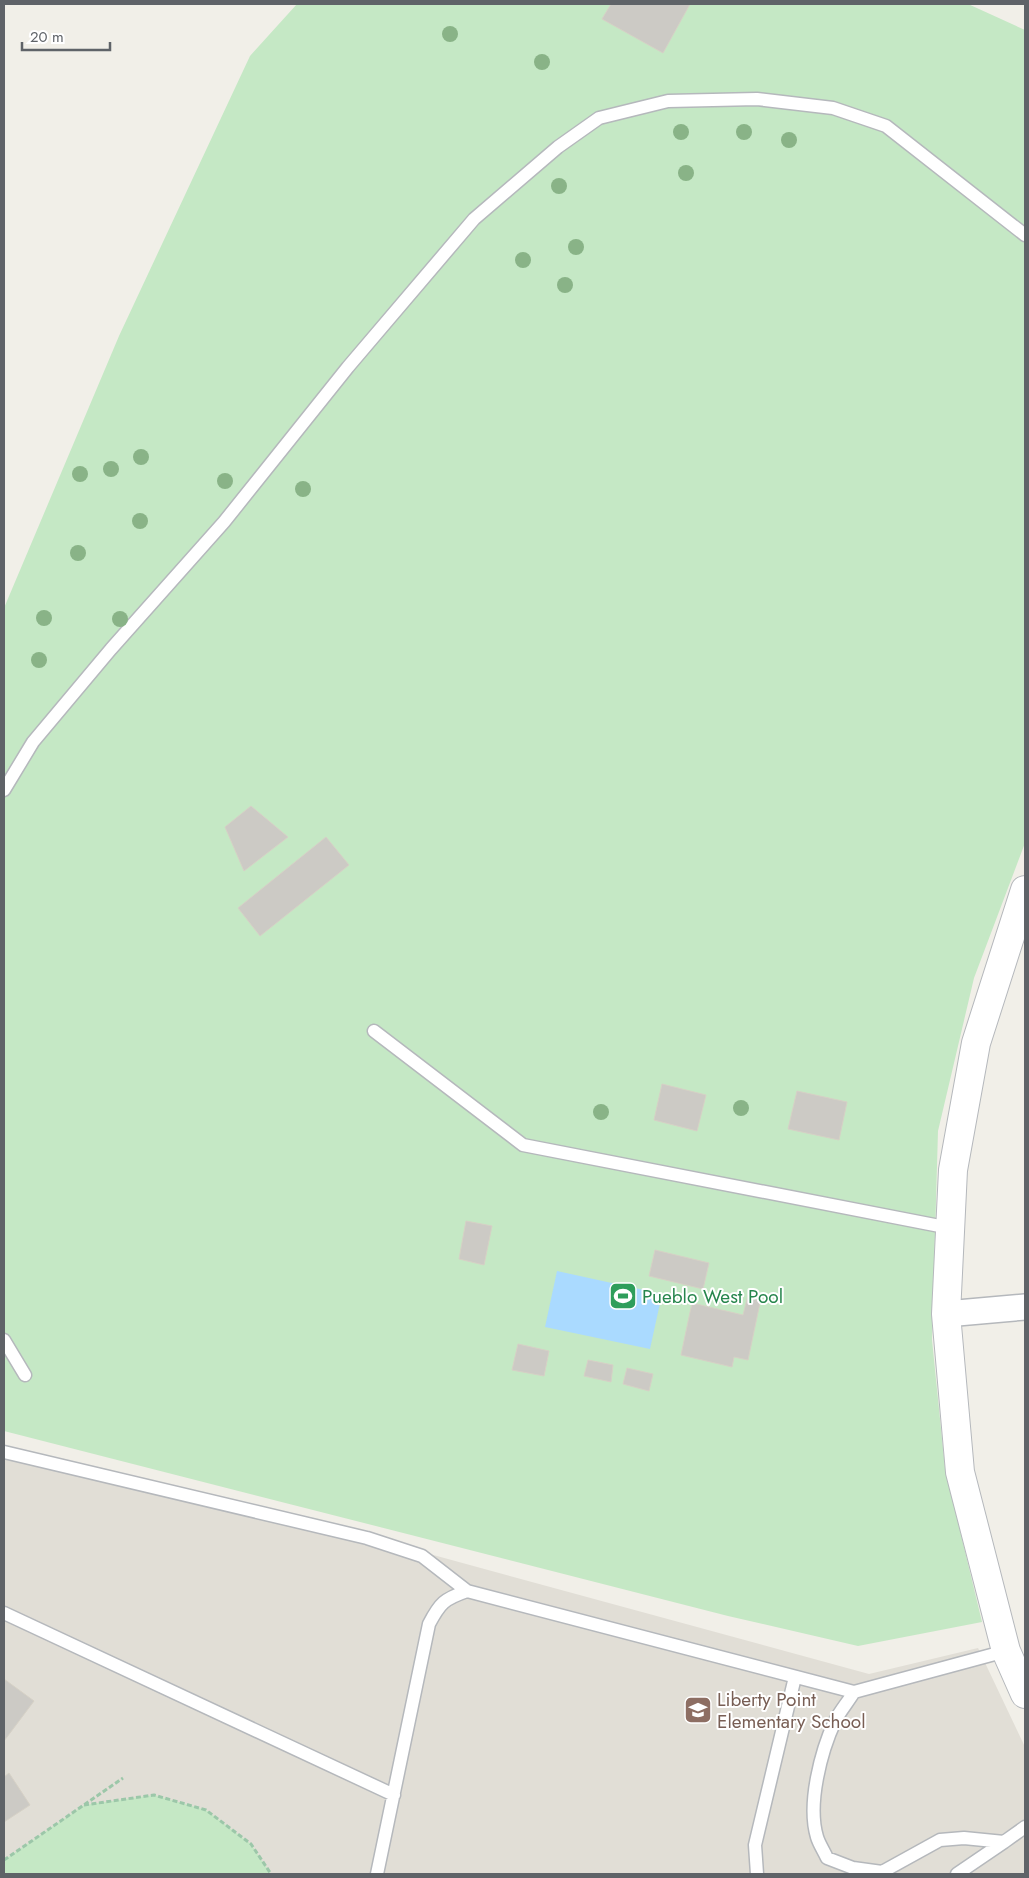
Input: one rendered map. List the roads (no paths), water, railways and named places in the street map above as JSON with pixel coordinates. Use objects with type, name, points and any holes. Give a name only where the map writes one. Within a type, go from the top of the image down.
[{"type":"street","points":[[1025,890],[976,1043],[953,1170],[946,1314],[960,1472],[1006,1650],[1025,1694]]},
{"type":"street","points":[[946,1314],[1025,1308]]},
{"type":"lane","points":[[4,790],[33,742],[111,649],[224,522],[348,367],[474,219],[558,146],[599,118],[668,100],[757,99],[833,108],[886,126],[1025,235]]},
{"type":"lane","points":[[374,1031],[523,1145],[950,1228]]},
{"type":"lane","points":[[4,1340],[24,1375]]},
{"type":"lane","points":[[4,1452],[366,1538],[422,1556],[467,1591],[854,1692],[1006,1650]]},
{"type":"lane","points":[[377,1874],[428,1624],[439,1604],[452,1596],[467,1591]]},
{"type":"lane","points":[[4,1613],[394,1796]]},
{"type":"lane","points":[[757,1874],[755,1845],[795,1677]]},
{"type":"lane","points":[[854,1692],[836,1720],[825,1747],[817,1781],[814,1813],[817,1836],[827,1858],[853,1868],[882,1872],[940,1840],[964,1838],[1004,1842]]},
{"type":"lane","points":[[957,1874],[1025,1827]]},
{"type":"water","points":[[557,1271],[662,1294],[650,1349],[545,1327]]},
{"type":"place","name":"Pueblo West Pool","points":[[623,1296]]},
{"type":"place","name":"Liberty Point Elementary School","points":[[698,1710]]}]
